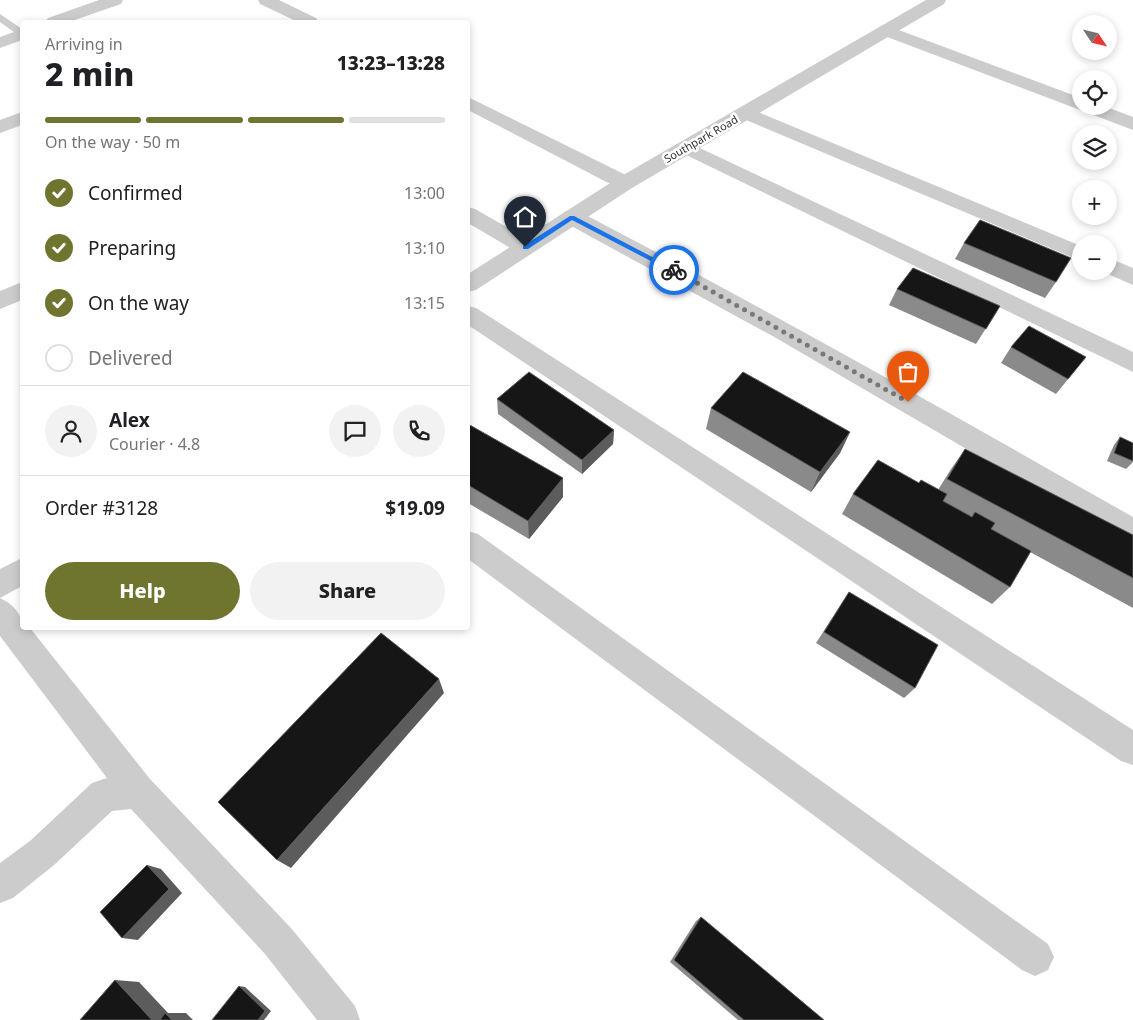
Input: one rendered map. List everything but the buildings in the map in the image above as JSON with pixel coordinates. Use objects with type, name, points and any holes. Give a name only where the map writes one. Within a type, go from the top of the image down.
[{"type":"street","points":[[60,20],[115,0]]},
{"type":"street","points":[[266,0],[306,20]]},
{"type":"street","name":"Southpark Road","points":[[470,283],[625,183],[888,31],[938,0]]},
{"type":"street","points":[[888,31],[1072,101]]},
{"type":"street","points":[[0,43],[20,35]]},
{"type":"street","points":[[470,104],[625,183]]},
{"type":"street","points":[[746,113],[1072,250]]},
{"type":"street","points":[[1110,115],[1133,124]]},
{"type":"street","points":[[0,127],[20,119]]},
{"type":"street","points":[[687,148],[1133,363]]},
{"type":"street","points":[[470,215],[525,247]]},
{"type":"street","points":[[572,217],[694,281],[1133,531]]},
{"type":"street","points":[[1117,270],[1133,277]]},
{"type":"street","points":[[0,302],[20,291]]},
{"type":"street","points":[[470,315],[1133,749]]},
{"type":"street","points":[[470,544],[1035,957]]},
{"type":"street","points":[[0,585],[20,572]]},
{"type":"street","points":[[0,612],[138,791],[278,941],[342,1020]]},
{"type":"street","points":[[0,885],[42,853],[104,794],[138,791]]},
{"type":"lane","points":[[0,18],[20,33]]},
{"type":"way so far","points":[[674,270],[908,402]]},
{"type":"route","points":[[525,247],[572,217],[674,270]]}]
